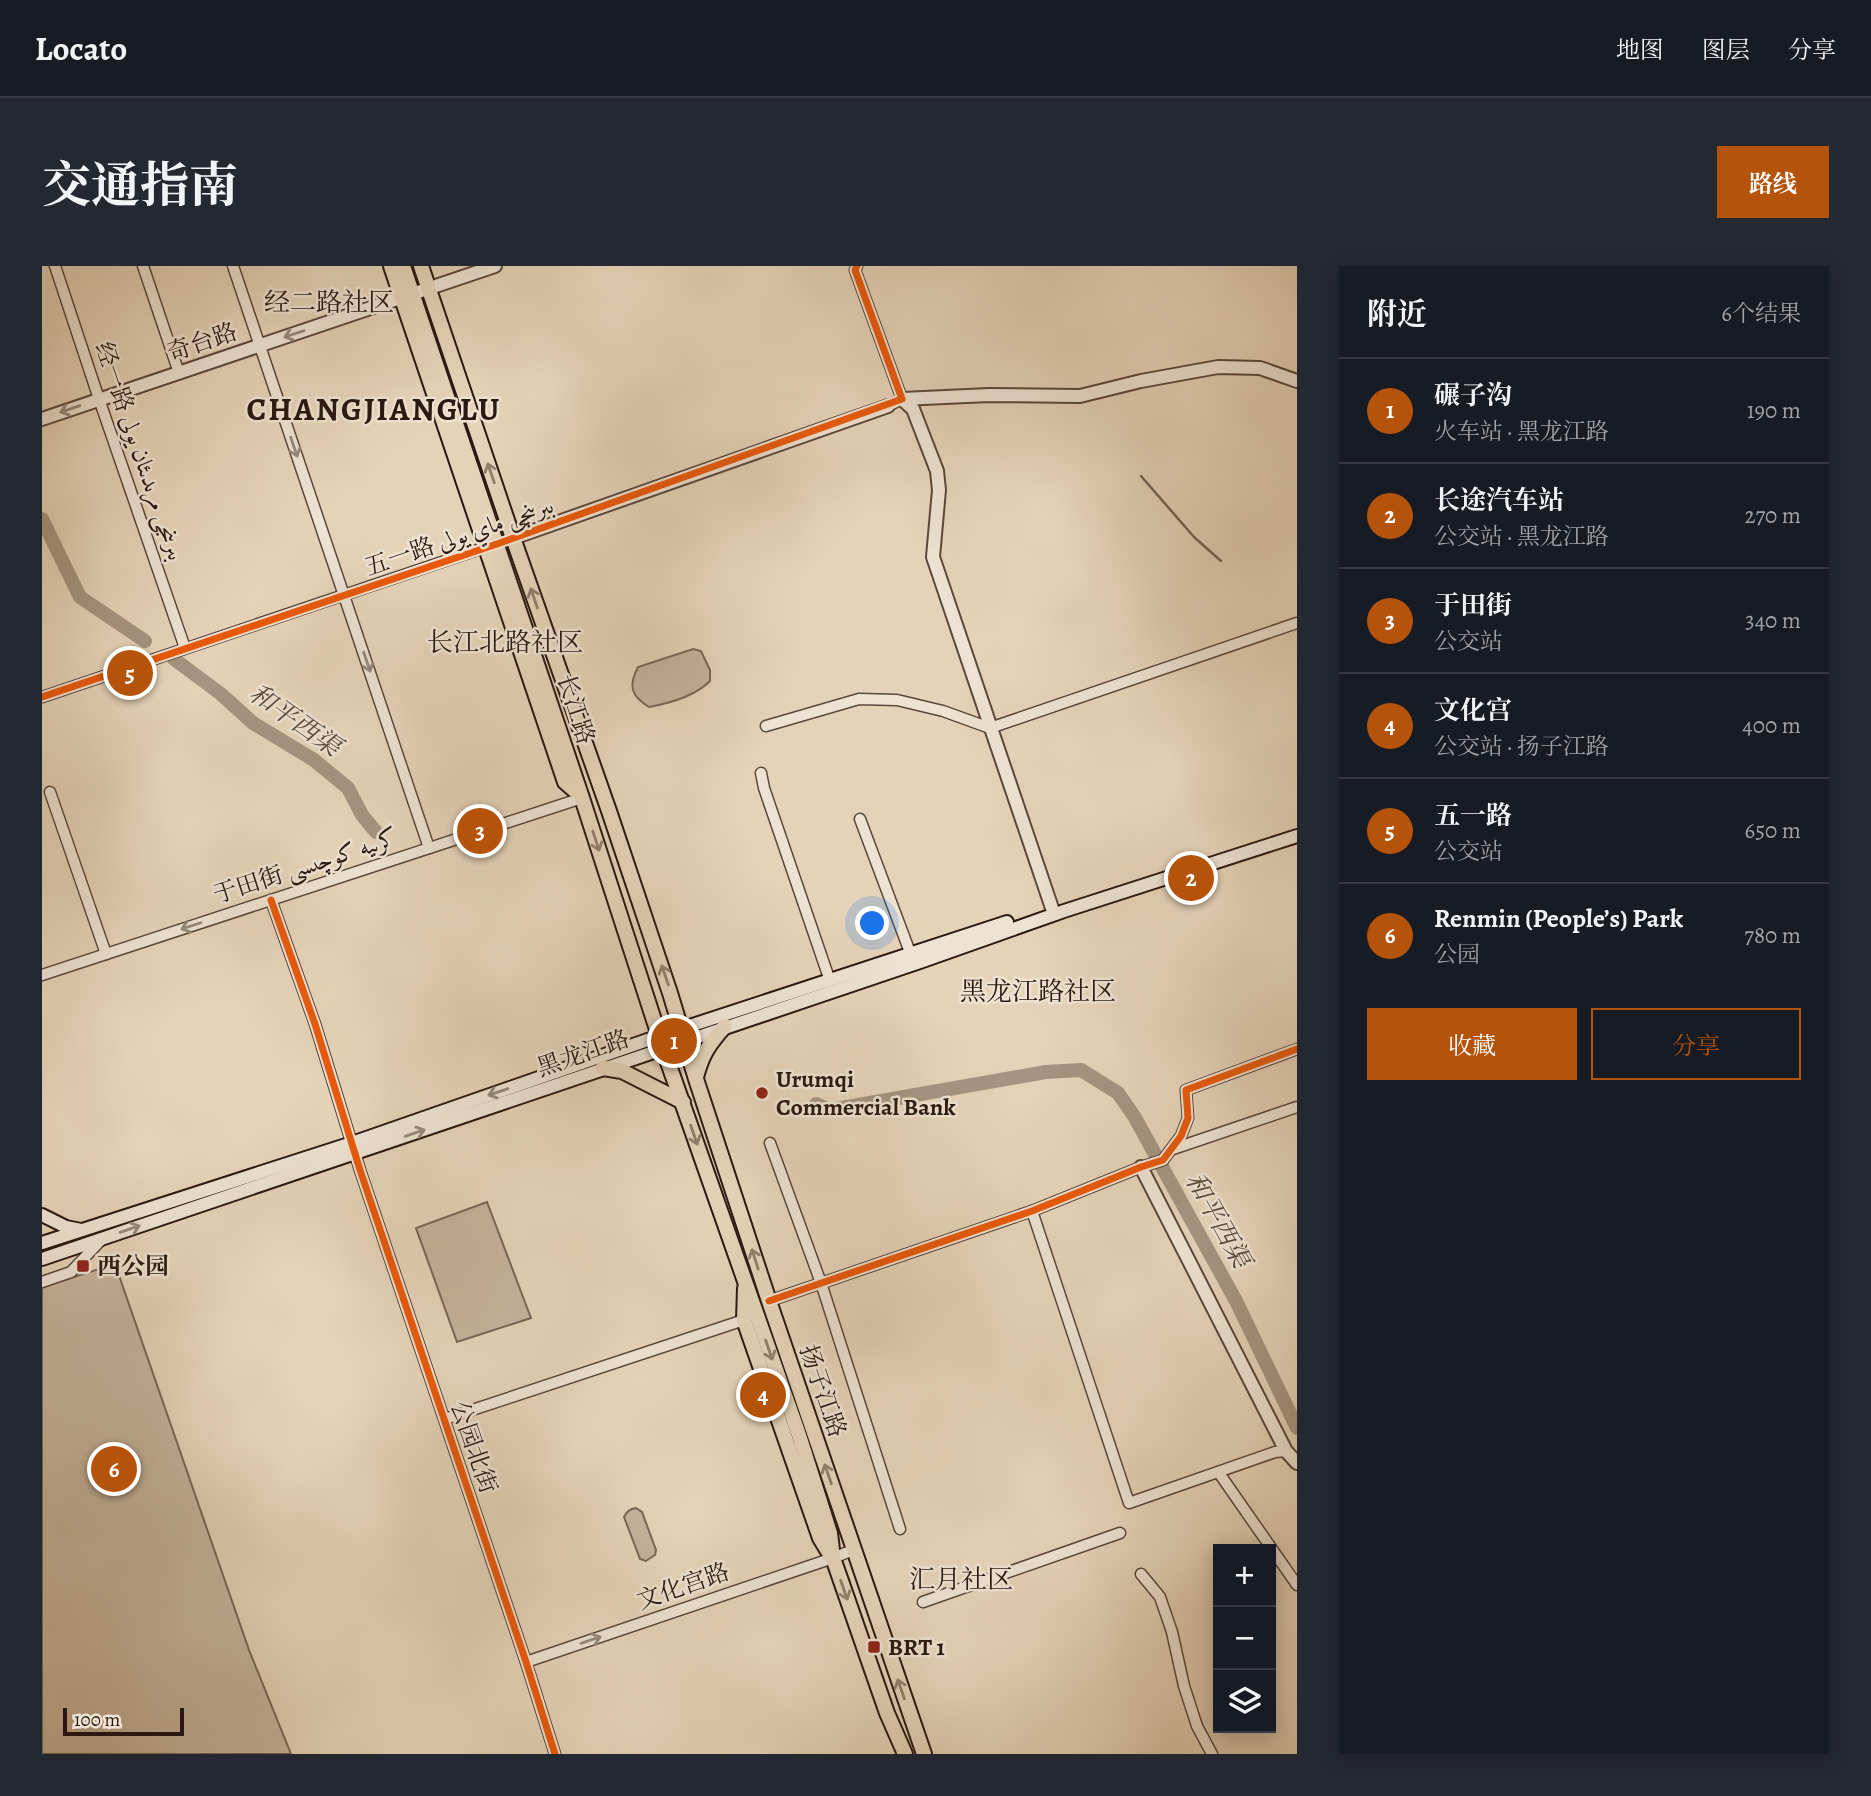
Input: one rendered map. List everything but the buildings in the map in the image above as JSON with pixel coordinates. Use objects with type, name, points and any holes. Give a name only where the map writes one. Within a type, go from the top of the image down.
[{"type":"main road","points":[[391,266],[407,297]]},
{"type":"main road","name":"长江路","points":[[403,266],[407,297],[582,798],[661,1042]]},
{"type":"main road","name":"长江路","points":[[421,266],[614,824],[683,1035]]},
{"type":"main road","name":"奇台路","points":[[42,419],[495,266]]},
{"type":"main road","points":[[902,399],[989,395],[1080,396],[1141,381],[1218,367],[1260,368],[1297,381]]},
{"type":"main road","points":[[902,399],[913,409],[937,471],[939,490],[933,556],[1053,910]]},
{"type":"main road","name":"五一路 بىرىنچى ماي يولى","points":[[513,538],[888,406]]},
{"type":"main road","name":"黑龙江路","points":[[683,1035],[725,1026],[920,962],[1053,910],[1297,827]]},
{"type":"main road","name":"黑龙江路","points":[[42,1259],[830,981],[1297,836]]},
{"type":"main road","points":[[696,1079],[701,1058],[725,1026]]},
{"type":"main road","name":"扬子江路","points":[[683,1035],[769,1301],[924,1754]]},
{"type":"main road","name":"黑龙江路","points":[[42,1244],[603,1068],[661,1042]]},
{"type":"main road","name":"扬子江路","points":[[661,1042],[822,1508],[830,1533],[833,1558],[887,1713],[905,1754]]},
{"type":"main road","points":[[603,1068],[622,1071],[683,1102]]},
{"type":"main road","points":[[1142,1167],[1286,1451],[1297,1463]]},
{"type":"main road","points":[[42,1215],[66,1227],[85,1231]]},
{"type":"main road","points":[[745,1279],[744,1320],[820,1538],[833,1558]]},
{"type":"main road","points":[[887,1713],[894,1754]]},
{"type":"street","name":"经一路 بىرىنجى مرىدىئان يولى","points":[[55,266],[185,648]]},
{"type":"street","points":[[143,266],[179,373]]},
{"type":"street","points":[[233,266],[429,848]]},
{"type":"street","points":[[857,266],[855,270],[902,399],[888,406]]},
{"type":"street","name":"五一路 بىرىنچى ماي يولى","points":[[42,697],[513,538]]},
{"type":"street","points":[[766,726],[859,699],[897,700],[943,711],[990,728],[1297,623]]},
{"type":"street","points":[[761,773],[830,981]]},
{"type":"street","points":[[50,792],[106,954]]},
{"type":"street","name":"于田街 كرىيە كوچىسى","points":[[42,975],[582,798]]},
{"type":"street","points":[[860,819],[911,955]]},
{"type":"street","name":"公园北街","points":[[271,900],[315,1024],[353,1148],[555,1754]]},
{"type":"street","points":[[769,1301],[1032,1211],[1163,1160],[1181,1136],[1188,1118],[1186,1090],[1297,1049]]},
{"type":"street","points":[[1172,1149],[1297,1107]]},
{"type":"street","points":[[770,1143],[821,1283],[900,1529]]},
{"type":"street","points":[[1032,1211],[1129,1503],[1275,1452],[1286,1451]]},
{"type":"street","points":[[42,1282],[71,1272],[103,1238]]},
{"type":"street","points":[[444,1419],[744,1320]]},
{"type":"street","points":[[1219,1473],[1297,1586]]},
{"type":"street","points":[[923,1602],[1120,1533]]},
{"type":"street","name":"文化宫路","points":[[526,1662],[853,1550]]},
{"type":"street","points":[[1141,1574],[1160,1597],[1197,1726],[1212,1754]]},
{"type":"shaded area","points":[[693,649],[701,651],[710,670],[710,681],[690,695],[666,703],[649,707],[638,699],[632,685],[638,667]]},
{"type":"shaded area","points":[[487,1202],[531,1318],[457,1342],[416,1228]]},
{"type":"shaded area","points":[[115,1264],[249,1650],[291,1754],[42,1754],[42,1287]]},
{"type":"shaded area","points":[[636,1508],[642,1512],[656,1550],[655,1555],[646,1561],[640,1559],[624,1517]]},
{"type":"waterway","points":[[1141,476],[1194,537],[1221,561]]},
{"type":"waterway","name":"和平西渠","points":[[42,519],[80,597],[145,641]]},
{"type":"waterway","name":"和平西渠","points":[[174,659],[221,694],[253,723],[314,760],[348,788],[362,815],[376,832]]},
{"type":"waterway","name":"和平西渠","points":[[816,1104],[830,1110],[1046,1072],[1081,1070],[1118,1093],[1134,1116],[1236,1301],[1297,1428]]},
{"type":"cycle path","points":[[42,697],[497,544],[902,399],[855,270],[857,266]]},
{"type":"cycle path","points":[[271,900],[315,1024],[360,1170],[555,1754]]},
{"type":"cycle path","points":[[769,1301],[1032,1211],[1163,1160],[1181,1136],[1188,1118],[1186,1090],[1297,1049]]},
{"type":"place","name":"五一路","points":[[130,673]]},
{"type":"place","name":"于田街","points":[[480,831]]},
{"type":"place","name":"长途汽车站","points":[[1191,878]]},
{"type":"place","name":"碾子沟","points":[[674,1041]]},
{"type":"place","name":"Urumqi Commercial Bank","points":[[762,1093]]},
{"type":"place","name":"西公园","points":[[83,1266]]},
{"type":"place","name":"文化宫","points":[[763,1395]]},
{"type":"place","name":"Renmin (People’s) Park","points":[[114,1469]]},
{"type":"place","name":"BRT 1","points":[[874,1647]]},
{"type":"district","name":"经二路社区","points":[[329,302]]},
{"type":"district","name":"CHANGJIANGLU","points":[[374,409]]},
{"type":"district","name":"长江北路社区","points":[[505,642]]},
{"type":"district","name":"黑龙江路社区","points":[[1038,991]]},
{"type":"district","name":"汇月社区","points":[[961,1579]]}]
